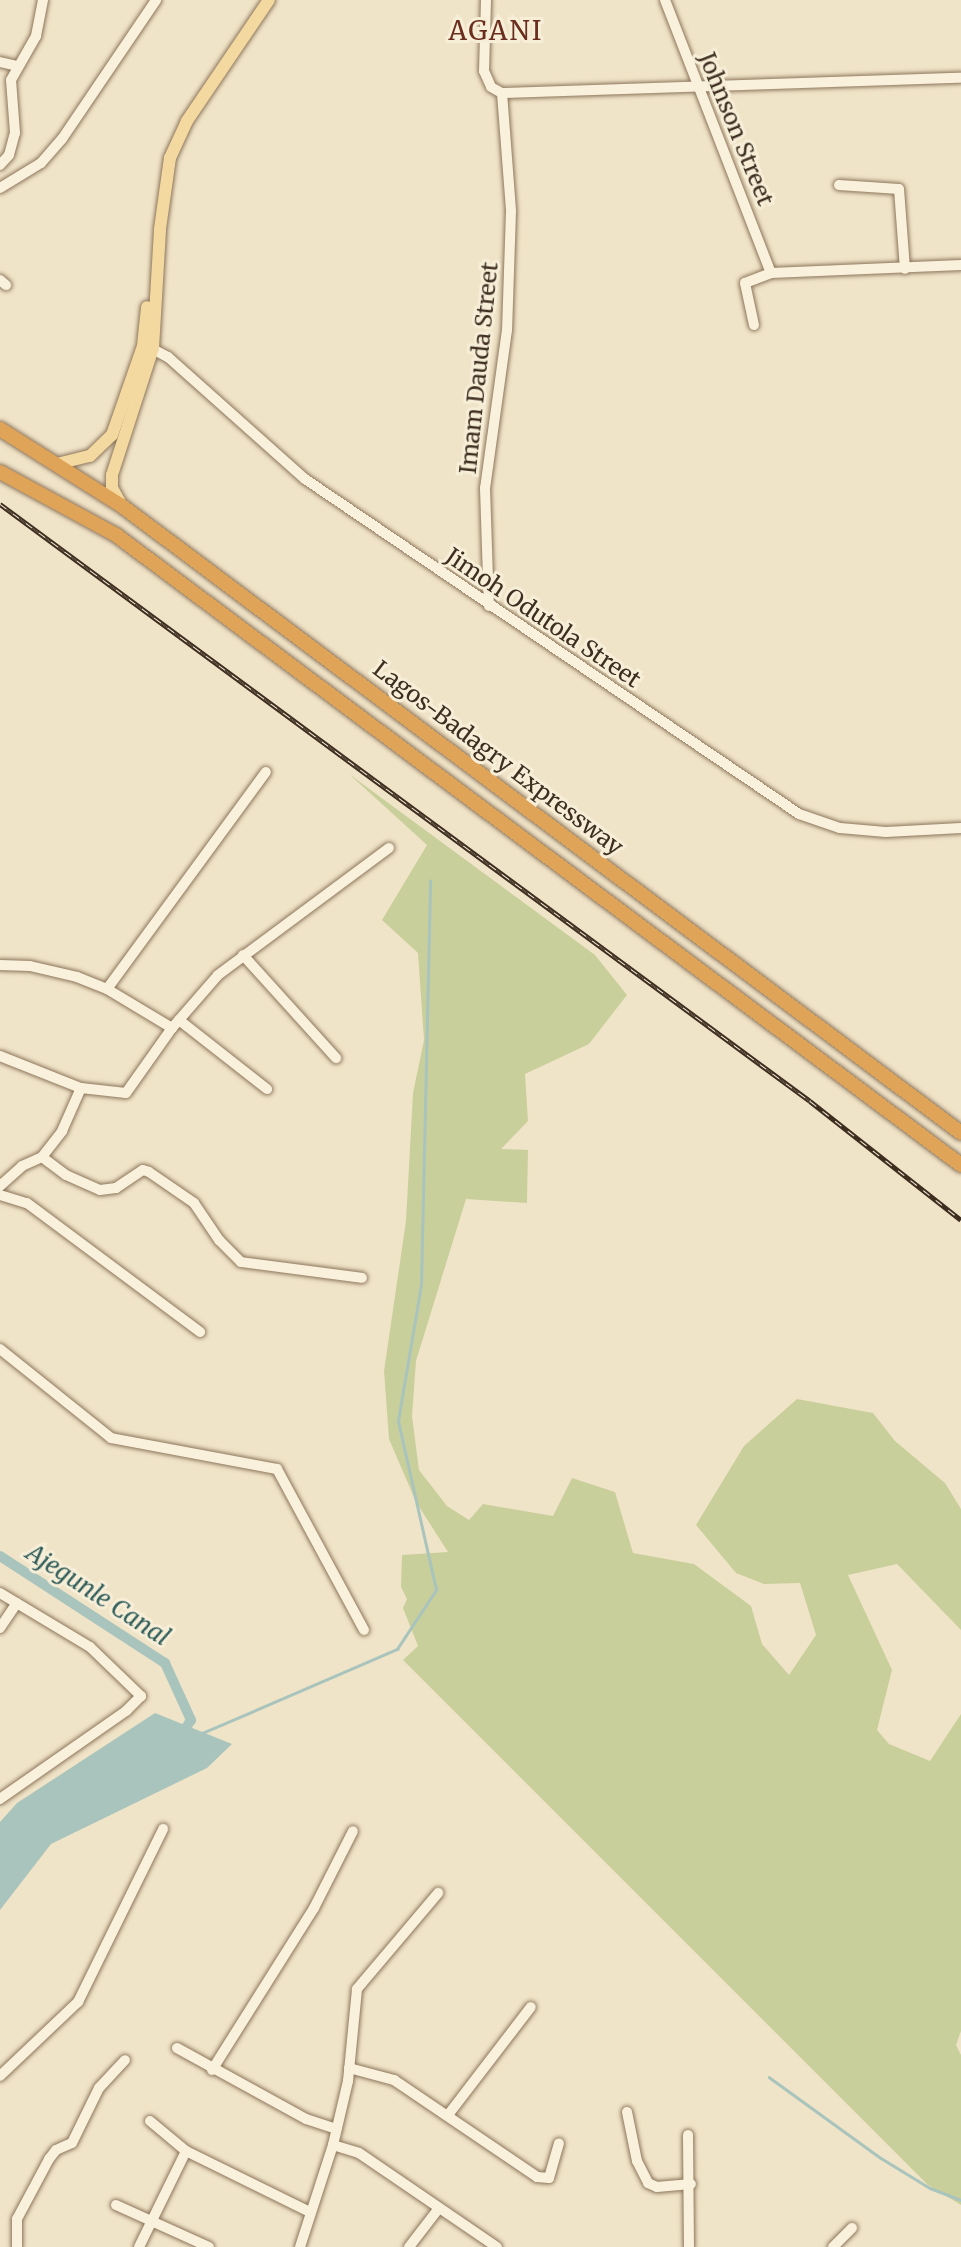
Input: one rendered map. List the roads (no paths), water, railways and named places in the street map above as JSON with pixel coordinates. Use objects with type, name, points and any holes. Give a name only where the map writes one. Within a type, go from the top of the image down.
[{"type":"highway","name":"Lagos-Badagry Expressway","points":[[0,429],[122,506],[961,1133]]},
{"type":"highway","name":"Lagos-Badagry Expressway","points":[[0,472],[135,549],[961,1164]]},
{"type":"main road","points":[[122,506],[112,488],[112,475],[148,347],[163,155],[260,0]]},
{"type":"main road","points":[[228,54],[269,0]]},
{"type":"main road","points":[[57,464],[90,456],[108,442],[148,347]]},
{"type":"street","points":[[0,165],[9,155],[15,133],[16,108],[11,91],[18,66],[36,36],[43,0]]},
{"type":"street","points":[[0,188],[41,163],[62,139],[156,0]]},
{"type":"street","points":[[485,0],[484,71],[491,87],[502,93],[700,90],[961,78]]},
{"type":"street","name":"Johnson Street","points":[[665,0],[771,273]]},
{"type":"street","points":[[0,62],[18,66]]},
{"type":"street","name":"Imam Dauda Street","points":[[489,606],[485,488],[511,266],[502,93]]},
{"type":"street","points":[[839,185],[899,189],[905,269]]},
{"type":"street","points":[[754,325],[745,283],[771,273],[961,265]]},
{"type":"street","name":"Jimoh Odutola Street","points":[[148,347],[279,459],[489,606],[799,814],[840,828],[886,832],[961,828]]},
{"type":"street","points":[[107,989],[266,772]]},
{"type":"street","points":[[0,1056],[81,1088],[127,1093],[175,1024],[218,975],[389,848]]},
{"type":"street","points":[[243,955],[336,1058]]},
{"type":"street","points":[[0,965],[30,966],[107,989],[175,1024],[267,1089]]},
{"type":"street","points":[[0,1186],[22,1166],[42,1157],[62,1131],[81,1088]]},
{"type":"street","points":[[42,1157],[66,1175],[100,1190],[116,1188],[143,1170],[149,1172],[194,1203],[219,1240],[242,1262],[362,1278]]},
{"type":"street","points":[[0,1195],[27,1203],[200,1332]]},
{"type":"street","points":[[0,1349],[111,1438],[278,1469],[364,1630]]},
{"type":"street","points":[[0,1593],[90,1647],[117,1669],[141,1696],[127,1711],[0,1799]]},
{"type":"street","points":[[0,1628],[17,1603]]},
{"type":"street","points":[[0,2076],[78,2003],[163,1829]]},
{"type":"street","points":[[212,2070],[314,1908],[354,1830]]},
{"type":"street","points":[[300,2247],[333,2145],[349,2068],[357,1989],[438,1893]]},
{"type":"street","points":[[448,2115],[531,2007]]},
{"type":"street","points":[[177,2048],[212,2070],[306,2119],[336,2129]]},
{"type":"street","points":[[16,2247],[17,2219],[49,2159],[56,2150],[72,2143],[99,2088],[125,2060]]},
{"type":"street","points":[[349,2068],[394,2080],[537,2177],[549,2178],[559,2143]]},
{"type":"street","points":[[627,2112],[637,2161],[648,2183],[657,2187],[691,2184]]},
{"type":"street","points":[[150,2121],[186,2151],[310,2212]]},
{"type":"street","points":[[688,2135],[691,2184],[689,2247]]},
{"type":"street","points":[[333,2145],[359,2153],[497,2247]]},
{"type":"street","points":[[139,2247],[186,2151]]},
{"type":"street","points":[[116,2205],[209,2247]]},
{"type":"street","points":[[409,2247],[439,2208]]},
{"type":"street","points":[[833,2247],[852,2228]]},
{"type":"water","points":[[155,1713],[232,1744],[207,1768],[51,1844],[0,1910],[0,1822],[17,1803]]},
{"type":"waterway","points":[[200,1734],[397,1649],[436,1590],[398,1421],[421,1285],[430,881]]},
{"type":"waterway","name":"Ajegunle Canal","points":[[0,1556],[165,1663],[191,1720],[180,1737]]},
{"type":"waterway","points":[[769,2077],[881,2158],[930,2188],[961,2200]]},
{"type":"railway","points":[[0,504],[810,1101],[961,1220]]},
{"type":"district","name":"AGANI","points":[[496,31]]}]
